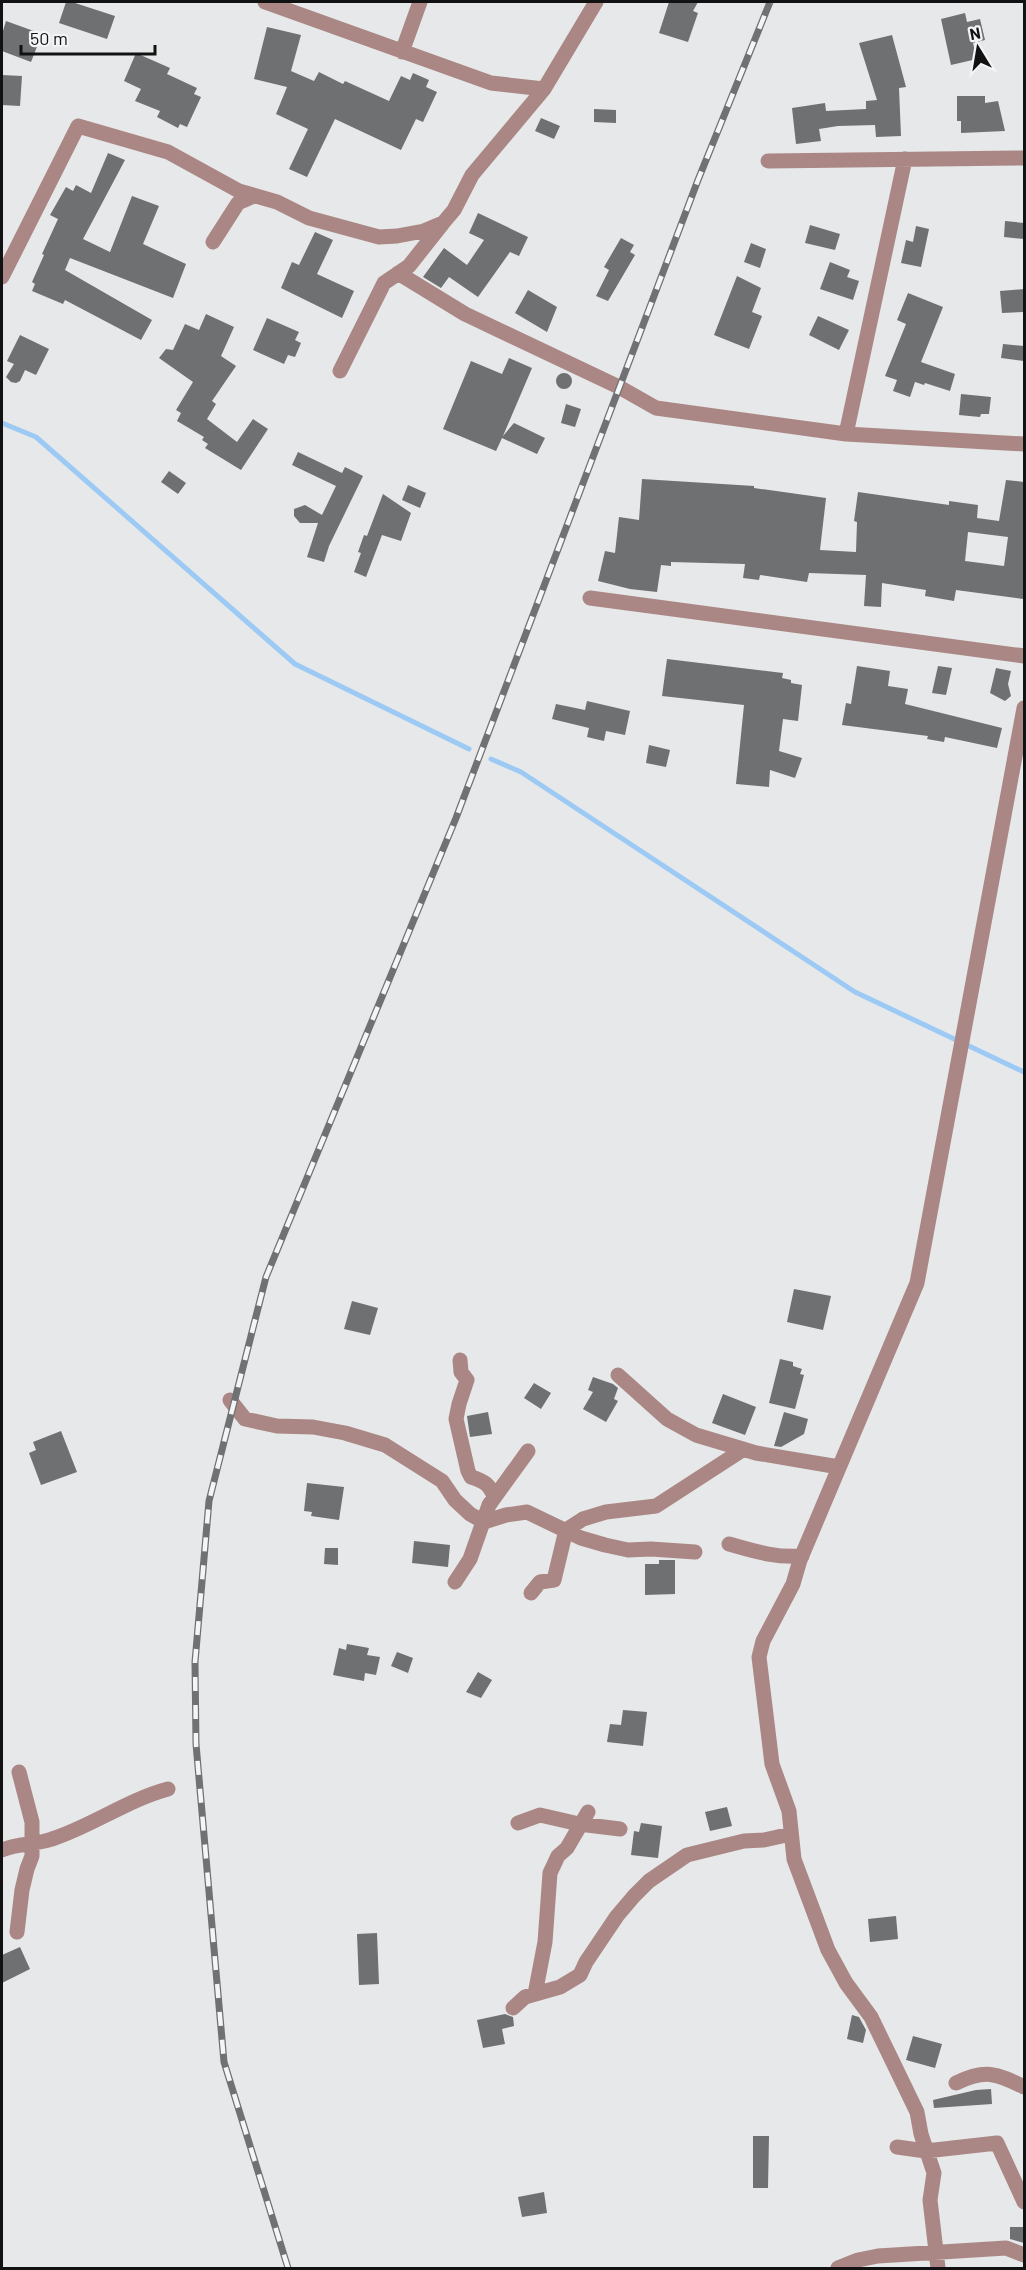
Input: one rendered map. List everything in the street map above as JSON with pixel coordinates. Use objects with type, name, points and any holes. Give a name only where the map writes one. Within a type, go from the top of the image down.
[{"type":"street","points":[[265,2],[491,83],[544,89]]},
{"type":"street","points":[[402,52],[420,2]]},
{"type":"street","points":[[340,371],[384,283],[409,266],[454,210],[472,175],[544,89],[596,2]]},
{"type":"street","points":[[2,277],[78,126],[168,152],[239,191],[278,202],[320,221],[379,237],[412,233],[443,224]]},
{"type":"street","points":[[768,161],[1024,158]]},
{"type":"street","points":[[846,434],[905,159]]},
{"type":"street","points":[[213,242],[238,203],[254,196]]},
{"type":"street","points":[[398,273],[465,315],[619,387],[656,408],[846,434],[1024,444]]},
{"type":"street","points":[[590,598],[1024,656]]},
{"type":"street","points":[[938,2268],[930,2200],[934,2173],[926,2151],[917,2112],[871,2017],[846,1983],[828,1950],[794,1859],[789,1811],[772,1764],[759,1657],[768,1631],[793,1584],[802,1556],[917,1283],[1024,708]]},
{"type":"street","points":[[460,1360],[461,1372],[467,1380],[456,1419],[468,1471],[471,1477],[484,1481],[490,1486],[494,1496]]},
{"type":"street","points":[[618,1375],[667,1419],[696,1435],[744,1449],[839,1467]]},
{"type":"street","points":[[230,1400],[245,1419],[277,1426],[313,1427],[345,1433],[385,1445],[442,1481],[455,1500],[470,1514],[484,1522],[506,1515],[527,1512],[605,1545],[628,1550],[695,1552]]},
{"type":"street","points":[[531,1593],[540,1582],[554,1580],[566,1530],[583,1519],[606,1512],[656,1506],[744,1449]]},
{"type":"street","points":[[455,1582],[470,1559],[494,1496],[528,1451]]},
{"type":"street","points":[[729,1544],[783,1558],[802,1556]]},
{"type":"street","points":[[17,1932],[22,1890],[32,1856],[32,1821],[19,1772]]},
{"type":"street","points":[[2,1850],[13,1845],[51,1840],[109,1815],[145,1795],[168,1789]]},
{"type":"street","points":[[518,1823],[540,1815],[584,1818],[620,1829]]},
{"type":"street","points":[[535,1994],[545,1942],[550,1874],[558,1856],[567,1848],[584,1818]]},
{"type":"street","points":[[513,2007],[525,1997],[560,1987],[580,1975],[586,1962],[617,1916],[634,1896],[649,1881],[687,1855],[719,1846],[791,1834]]},
{"type":"street","points":[[956,2084],[973,2075],[991,2074],[1024,2087]]},
{"type":"street","points":[[897,2147],[926,2151],[997,2143],[1024,2202]]},
{"type":"street","points":[[838,2268],[858,2260],[878,2256],[1006,2248],[1024,2255]]},
{"type":"building","points":[[66,2],[115,16],[107,39],[59,23]]},
{"type":"building","points":[[669,2],[698,2],[693,11],[698,13],[688,42],[659,33]]},
{"type":"building","points":[[965,13],[967,22],[980,19],[985,40],[973,43],[977,59],[951,65],[941,19]]},
{"type":"building","points":[[6,21],[42,34],[31,62],[2,51],[2,34]]},
{"type":"building","points":[[267,27],[301,35],[291,71],[314,81],[319,72],[343,84],[345,81],[389,101],[401,76],[410,80],[413,73],[429,80],[426,87],[437,92],[423,122],[416,119],[401,150],[335,119],[307,177],[289,169],[308,129],[276,114],[287,87],[254,79]]},
{"type":"building","points":[[892,35],[906,87],[899,88],[901,136],[876,137],[875,125],[838,126],[819,129],[821,141],[796,144],[792,108],[825,103],[826,111],[866,109],[866,101],[877,100],[859,43]]},
{"type":"building","points":[[136,53],[170,68],[167,74],[197,88],[194,94],[201,97],[187,127],[180,124],[178,128],[157,117],[160,111],[135,101],[141,89],[124,81]]},
{"type":"building","points":[[2,75],[22,76],[20,106],[2,105]]},
{"type":"building","points":[[957,96],[985,96],[985,103],[998,101],[1005,131],[961,133],[961,121],[957,121]]},
{"type":"building","points":[[594,109],[616,110],[616,123],[594,122]]},
{"type":"building","points":[[541,118],[560,126],[554,139],[535,131]]},
{"type":"building","points":[[108,153],[125,160],[83,239],[110,252],[132,196],[159,206],[143,244],[186,264],[173,298],[70,258],[65,270],[152,320],[141,340],[65,300],[63,304],[32,291],[35,284],[32,282],[44,255],[42,254],[58,219],[50,215],[66,187],[73,191],[76,185],[91,193]]},
{"type":"building","points":[[478,213],[528,237],[519,256],[510,252],[478,297],[449,277],[441,288],[423,277],[444,248],[467,265],[484,240],[469,233]]},
{"type":"building","points":[[1005,221],[1024,223],[1024,239],[1004,237]]},
{"type":"building","points":[[810,225],[840,234],[835,250],[805,243]]},
{"type":"building","points":[[916,226],[929,229],[921,267],[901,263],[906,240],[913,242]]},
{"type":"building","points":[[315,232],[333,240],[317,274],[354,291],[342,318],[281,288],[292,262],[299,265]]},
{"type":"building","points":[[621,238],[634,245],[630,252],[635,255],[608,301],[596,296],[609,270],[604,267]]},
{"type":"building","points":[[751,243],[766,249],[760,268],[744,262]]},
{"type":"building","points":[[830,262],[850,270],[847,277],[859,281],[853,300],[820,289]]},
{"type":"building","points":[[737,276],[761,288],[752,312],[762,316],[749,349],[714,335]]},
{"type":"building","points":[[1024,289],[1024,312],[1002,313],[1000,291]]},
{"type":"building","points":[[528,290],[557,307],[547,332],[515,313]]},
{"type":"building","points":[[908,293],[943,307],[921,362],[955,374],[950,391],[915,382],[910,397],[893,391],[897,380],[885,376],[906,324],[897,320]]},
{"type":"building","points":[[206,314],[234,327],[221,356],[236,366],[212,401],[216,404],[207,419],[237,442],[253,419],[268,429],[241,470],[205,448],[208,444],[202,440],[204,437],[177,421],[181,413],[176,410],[193,382],[159,358],[166,349],[173,350],[185,324],[199,330]]},
{"type":"building","points":[[818,316],[849,330],[839,350],[809,335]]},
{"type":"building","points":[[267,318],[299,332],[295,340],[301,343],[295,357],[288,355],[284,364],[253,350]]},
{"type":"building","points":[[20,335],[49,349],[36,375],[25,370],[20,381],[16,383],[6,377],[14,364],[7,361]]},
{"type":"building","points":[[1003,344],[1024,346],[1024,361],[1001,358]]},
{"type":"building","points":[[509,358],[532,368],[503,436],[514,423],[545,438],[537,454],[502,438],[496,451],[443,429],[471,361],[502,374]]},
{"type":"building","points":[[561,373],[567,373],[572,381],[570,387],[561,389],[556,384],[556,378]]},
{"type":"building","points":[[961,394],[991,397],[989,414],[981,414],[980,417],[959,415]]},
{"type":"building","points":[[566,404],[581,409],[575,427],[561,423]]},
{"type":"building","points":[[298,452],[342,473],[345,467],[363,476],[329,546],[324,562],[307,557],[318,523],[300,523],[294,516],[294,509],[305,505],[322,515],[336,486],[292,465]]},
{"type":"building","points":[[169,471],[186,483],[178,494],[161,482]]},
{"type":"building","points":[[642,479],[754,486],[754,488],[826,498],[820,550],[856,552],[857,522],[854,521],[858,492],[949,505],[949,501],[978,505],[977,518],[999,521],[1006,480],[1024,482],[1023,599],[956,590],[954,601],[925,596],[926,590],[882,583],[881,607],[864,606],[866,575],[809,573],[807,582],[760,575],[759,580],[743,578],[745,564],[671,562],[671,566],[661,565],[657,592],[630,589],[598,581],[605,551],[615,553],[619,517],[639,520]],"holes":[[[968,532],[1008,537],[1004,566],[965,561]]]},
{"type":"building","points":[[408,485],[426,493],[420,508],[402,500]]},
{"type":"building","points":[[383,494],[411,513],[401,541],[382,535],[366,577],[354,572],[361,553],[358,552],[364,535],[367,536]]},
{"type":"building","points":[[667,659],[783,673],[782,678],[802,685],[798,721],[783,719],[779,751],[802,758],[795,778],[770,770],[769,787],[736,784],[744,705],[662,696]]},
{"type":"building","points":[[857,666],[890,671],[888,686],[908,689],[905,704],[1002,728],[997,748],[945,737],[944,742],[927,739],[928,736],[842,725],[846,703],[851,704]]},
{"type":"building","points":[[938,666],[952,668],[946,695],[932,693]]},
{"type":"building","points":[[996,668],[1011,671],[1008,684],[1011,696],[1005,701],[990,693]]},
{"type":"building","points":[[587,701],[630,711],[625,735],[606,731],[604,741],[587,737],[589,728],[552,719],[556,704],[585,710]]},
{"type":"building","points":[[649,745],[670,750],[666,767],[646,763]]},
{"type":"building","points":[[794,1289],[831,1296],[823,1330],[787,1322]]},
{"type":"building","points":[[352,1301],[378,1308],[370,1335],[344,1329]]},
{"type":"building","points":[[780,1359],[793,1362],[793,1366],[802,1369],[800,1374],[804,1375],[795,1409],[769,1403]]},
{"type":"building","points":[[593,1377],[618,1388],[614,1399],[618,1401],[606,1422],[583,1409],[593,1392],[588,1390]]},
{"type":"building","points":[[534,1383],[551,1393],[541,1409],[524,1398]]},
{"type":"building","points":[[723,1394],[756,1407],[745,1435],[712,1423]]},
{"type":"building","points":[[488,1412],[492,1434],[470,1437],[467,1416]]},
{"type":"building","points":[[784,1412],[808,1419],[804,1434],[781,1447],[774,1446]]},
{"type":"building","points":[[61,1431],[77,1472],[41,1485],[29,1453],[36,1450],[33,1442]]},
{"type":"building","points":[[307,1483],[344,1487],[339,1520],[311,1516],[312,1512],[304,1511]]},
{"type":"building","points":[[414,1541],[450,1545],[448,1567],[412,1563]]},
{"type":"building","points":[[325,1548],[338,1548],[338,1565],[324,1564]]},
{"type":"building","points":[[659,1560],[675,1560],[675,1594],[645,1595],[645,1564],[659,1564]]},
{"type":"building","points":[[347,1644],[369,1648],[367,1655],[380,1657],[376,1675],[365,1673],[364,1681],[333,1675],[339,1648],[346,1650]]},
{"type":"building","points":[[397,1652],[413,1658],[408,1673],[391,1666]]},
{"type":"building","points":[[478,1672],[492,1680],[481,1698],[466,1692]]},
{"type":"building","points":[[623,1710],[647,1712],[643,1746],[607,1742],[610,1724],[621,1725]]},
{"type":"building","points":[[727,1807],[732,1826],[710,1831],[705,1812]]},
{"type":"building","points":[[641,1823],[662,1826],[658,1858],[631,1855],[634,1831],[639,1832]]},
{"type":"building","points":[[896,1916],[898,1939],[870,1942],[868,1919]]},
{"type":"building","points":[[377,1933],[379,1984],[359,1985],[357,1934]]},
{"type":"building","points":[[20,1947],[30,1969],[2,1983],[2,1955]]},
{"type":"building","points":[[505,2014],[513,2017],[514,2026],[502,2029],[505,2044],[483,2048],[477,2020]]},
{"type":"building","points":[[852,2015],[859,2017],[866,2030],[863,2043],[847,2039]]},
{"type":"building","points":[[913,2036],[942,2044],[935,2068],[906,2060]]},
{"type":"building","points":[[991,2089],[992,2104],[934,2108],[933,2100],[976,2090]]},
{"type":"building","points":[[753,2136],[769,2136],[768,2188],[753,2188]]},
{"type":"building","points":[[544,2192],[547,2213],[522,2217],[518,2197]]},
{"type":"building","points":[[1010,2227],[1024,2227],[1024,2243],[1010,2239]]},
{"type":"waterway","points":[[2,423],[36,437],[295,664],[469,749]]},
{"type":"waterway","points":[[491,759],[521,772],[855,992],[1024,1072]]},
{"type":"railway","points":[[288,2268],[224,2062],[196,1744],[195,1662],[209,1501],[266,1277],[456,818],[698,180],[770,2]]}]
